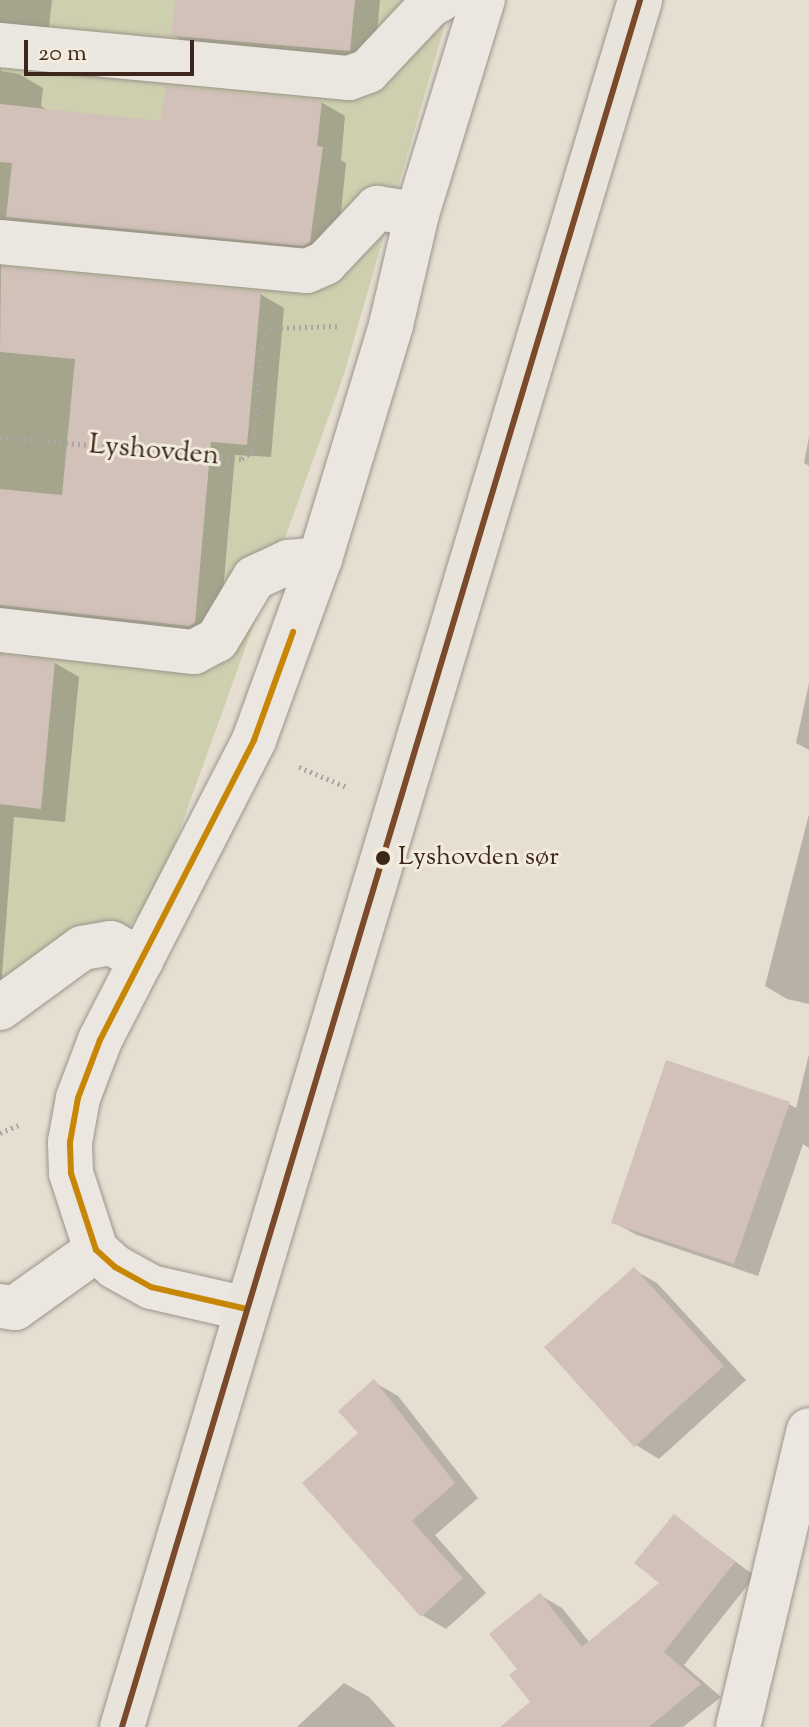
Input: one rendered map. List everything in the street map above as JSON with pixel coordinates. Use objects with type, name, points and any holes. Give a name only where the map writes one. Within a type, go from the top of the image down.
[{"type":"main road","points":[[122,1727],[640,0]]},
{"type":"street","points":[[0,45],[349,78],[368,71],[430,5],[466,1],[391,325],[320,559],[254,740],[100,1040],[78,1098],[70,1142],[71,1173],[96,1250],[115,1267],[151,1287],[247,1309]]},
{"type":"street","points":[[0,242],[307,271],[325,263],[377,208],[417,214]]},
{"type":"street","points":[[0,630],[194,652],[217,640],[254,578],[288,562],[320,559]]},
{"type":"street","points":[[0,1008],[82,948],[111,943],[142,960]]},
{"type":"street","points":[[5,1318],[96,1250]]},
{"type":"street","points":[[738,1727],[809,1430]]},
{"type":"path","name":"Lyshovden","points":[[0,437],[242,459],[253,451],[262,347],[266,333],[275,328],[391,325]]},
{"type":"path","points":[[293,764],[343,785]]},
{"type":"green space","points":[[0,0],[452,0],[344,374],[156,896],[96,964],[0,1028]]},
{"type":"building","points":[[175,0],[355,0],[350,51],[171,36]]},
{"type":"building","points":[[166,86],[322,101],[317,146],[323,147],[310,242],[303,246],[6,217],[12,163],[0,162],[0,104],[160,121]]},
{"type":"building","points":[[1,267],[261,292],[247,445],[211,442],[195,623],[189,626],[0,605],[0,489],[62,495],[75,359],[0,352]]},
{"type":"building","points":[[0,655],[55,661],[41,809],[0,804]]},
{"type":"building","points":[[666,1060],[790,1102],[734,1264],[611,1223]]},
{"type":"building","points":[[634,1267],[724,1366],[634,1447],[544,1347]]},
{"type":"building","points":[[374,1379],[455,1483],[412,1521],[463,1578],[421,1617],[302,1483],[358,1433],[338,1411]]},
{"type":"building","points":[[674,1514],[735,1562],[664,1652],[701,1684],[649,1727],[500,1727],[530,1702],[509,1675],[517,1669],[489,1634],[540,1593],[582,1647],[659,1583],[634,1563]]},
{"type":"transit line","points":[[122,1727],[640,0]]},
{"type":"transit line","points":[[247,1309],[151,1287],[115,1267],[96,1250],[71,1173],[70,1142],[78,1098],[100,1040],[254,740],[293,632]]},
{"type":"place","name":"Lyshovden sør","points":[[383,858]]}]
